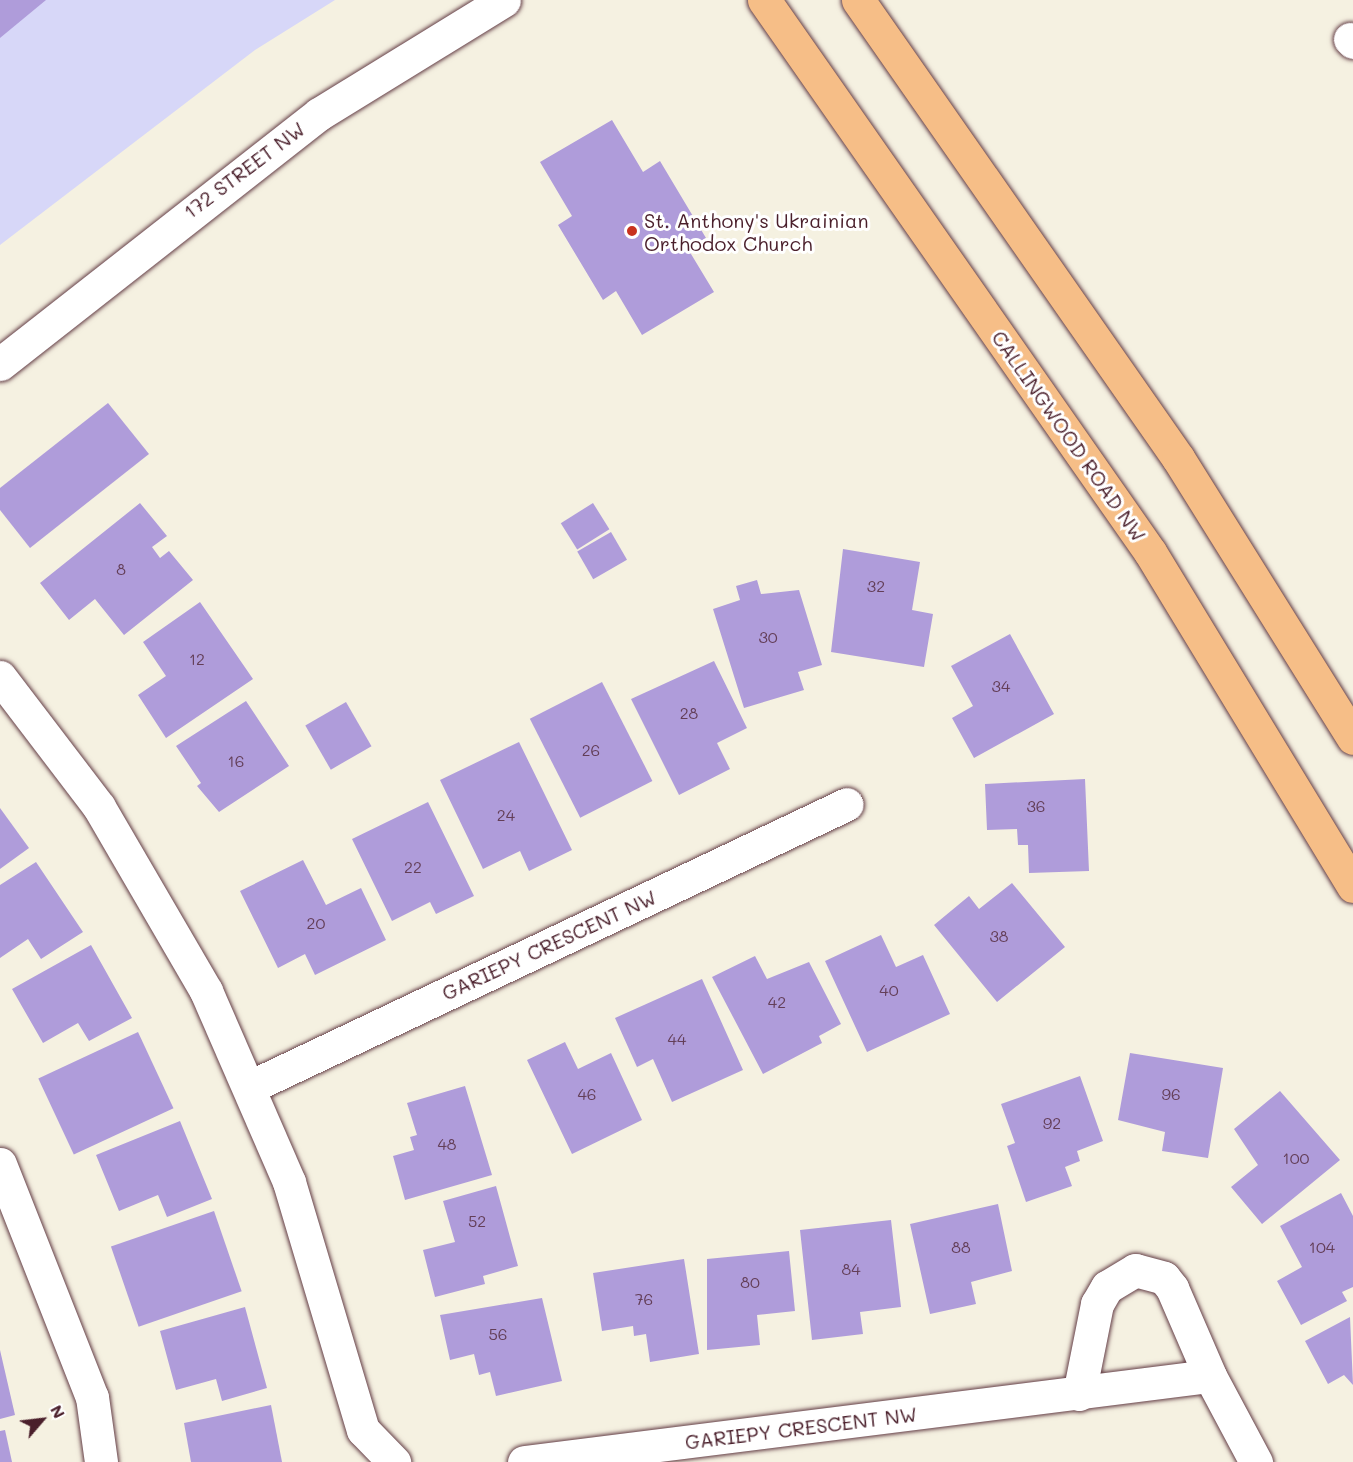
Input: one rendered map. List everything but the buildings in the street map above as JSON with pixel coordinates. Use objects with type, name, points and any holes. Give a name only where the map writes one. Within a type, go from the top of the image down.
[{"type":"main road","name":"CALLINGWOOD ROAD NW","points":[[764,0],[1150,552],[1353,886]]},
{"type":"main road","points":[[858,0],[1178,458],[1353,738]]},
{"type":"street","name":"172 STREET NW","points":[[0,364],[310,120],[378,73],[504,0]]},
{"type":"street","points":[[0,677],[99,807],[143,880],[252,1086],[319,1274],[363,1430],[394,1462]]},
{"type":"street","name":"GARIEPY CRESCENT NW","points":[[252,1086],[847,804]]},
{"type":"street","points":[[0,1164],[92,1397],[101,1462]]},
{"type":"street","points":[[1079,1394],[1097,1304],[1107,1287],[1135,1270],[1164,1278],[1172,1288],[1210,1376],[1256,1462]]},
{"type":"street","name":"GARIEPY CRESCENT NW","points":[[524,1462],[1210,1376]]},
{"type":"shaded area","points":[[0,0],[335,0],[255,50],[0,245]]},
{"type":"place","name":"St. Anthony's Ukrainian Orthodox Church","points":[[632,231]]}]
